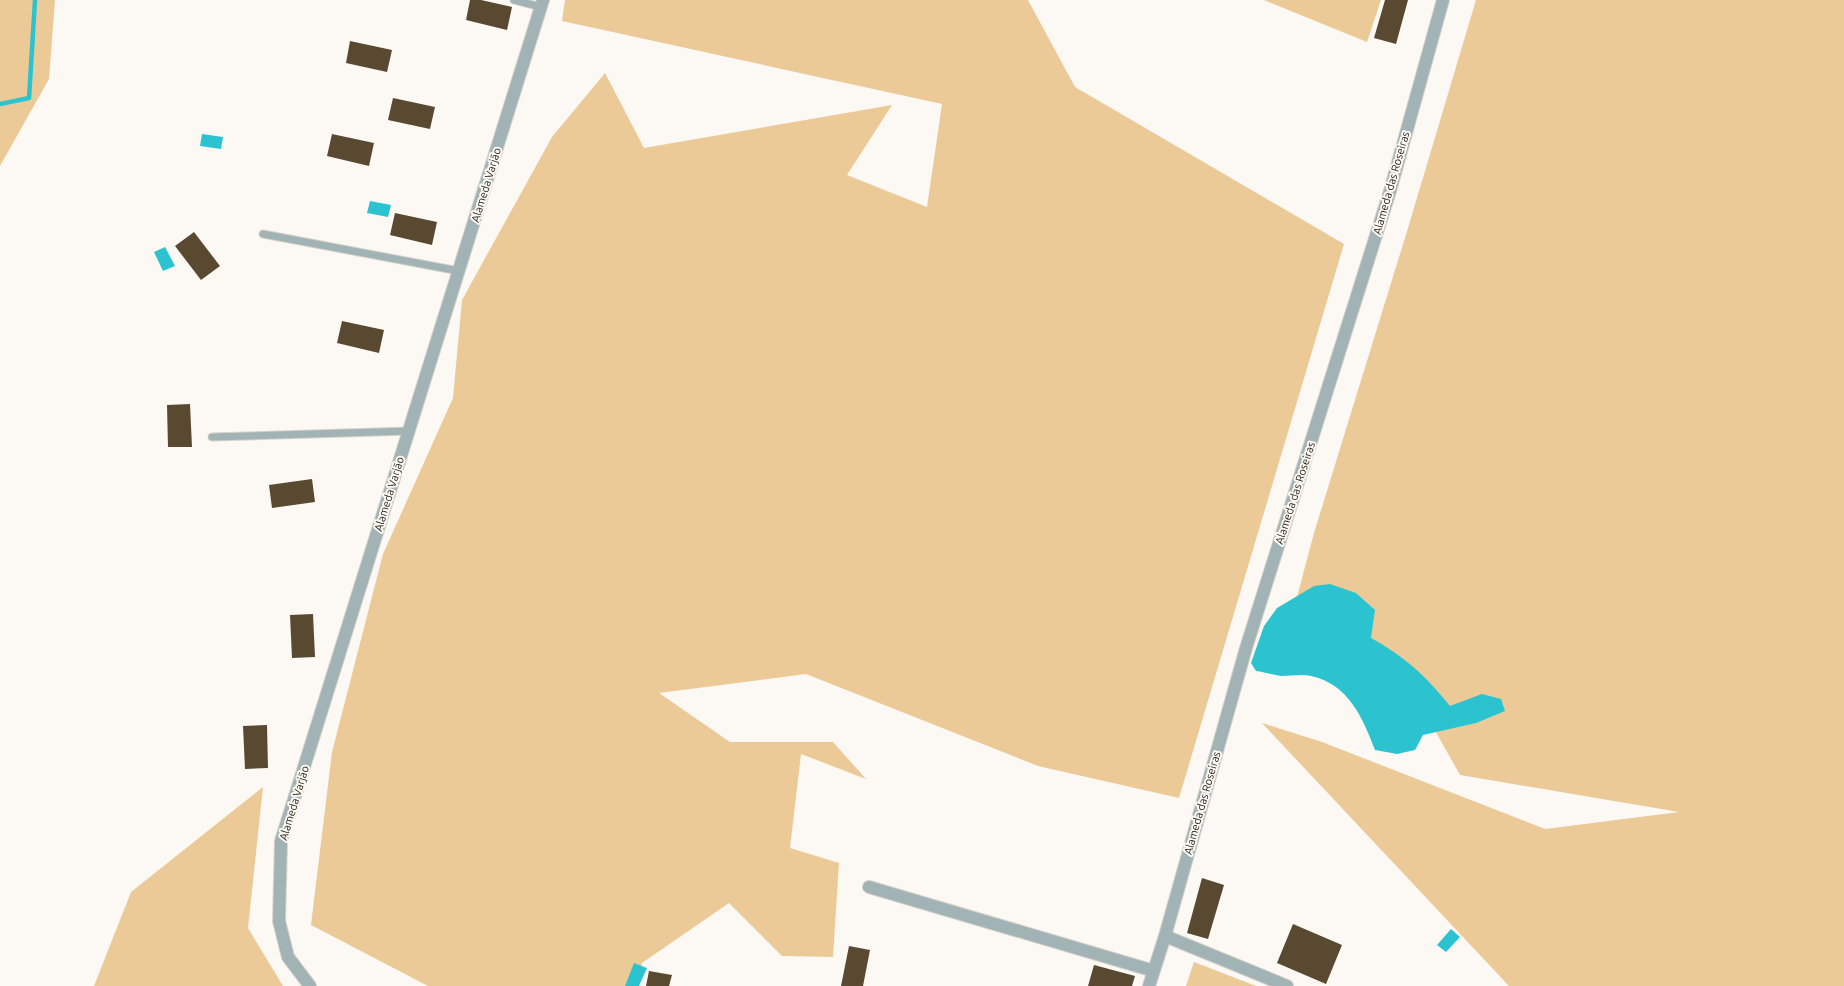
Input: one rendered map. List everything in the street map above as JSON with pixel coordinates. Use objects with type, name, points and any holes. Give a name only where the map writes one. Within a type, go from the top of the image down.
[{"type":"street","name":"Alameda das Roseiras","points":[[1149,986],[1165,936],[1246,648],[1390,191],[1443,0]]},
{"type":"street","name":"Alameda Varjão","points":[[310,986],[288,957],[279,921],[281,841],[542,4]]},
{"type":"street","points":[[869,887],[1154,971]]},
{"type":"street","points":[[1165,936],[1287,986]]},
{"type":"lane","points":[[514,0],[542,4]]},
{"type":"lane","points":[[263,234],[459,271]]},
{"type":"lane","points":[[212,437],[409,431]]},
{"type":"shaded area","points":[[0,0],[55,0],[49,79],[0,166]]},
{"type":"shaded area","points":[[565,0],[1028,0],[1075,87],[1344,244],[1179,798],[1038,766],[806,674],[659,693],[730,742],[833,742],[866,779],[801,754],[790,848],[839,863],[833,957],[782,956],[729,903],[642,963],[638,986],[428,986],[311,925],[332,752],[383,554],[453,398],[462,300],[552,137],[605,73],[644,148],[892,105],[847,175],[927,207],[942,104],[562,21]]},
{"type":"shaded area","points":[[1264,0],[1381,0],[1367,42]]},
{"type":"shaded area","points":[[1476,0],[1844,0],[1844,986],[1509,986],[1262,723],[1322,742],[1545,829],[1679,812],[1460,775],[1410,686],[1293,612],[1314,533],[1408,228]]},
{"type":"shaded area","points":[[263,787],[248,928],[283,986],[94,986],[131,892]]},
{"type":"shaded area","points":[[1194,962],[1256,986],[1186,986]]},
{"type":"water","points":[[202,134],[223,137],[221,149],[200,146]]},
{"type":"water","points":[[370,201],[391,205],[388,217],[367,213]]},
{"type":"water","points":[[165,247],[175,266],[163,271],[154,252]]},
{"type":"water","points":[[1330,584],[1356,593],[1375,610],[1371,638],[1394,652],[1414,668],[1432,685],[1450,706],[1482,694],[1501,699],[1505,711],[1476,723],[1423,735],[1415,750],[1397,754],[1375,750],[1365,726],[1353,704],[1345,695],[1324,680],[1311,676],[1281,676],[1256,671],[1251,663],[1264,626],[1277,608],[1314,586]]},
{"type":"water","points":[[1451,929],[1460,937],[1446,952],[1437,945]]},
{"type":"water","points":[[634,963],[647,968],[639,986],[625,986]]},
{"type":"building","points":[[470,0],[481,0],[512,7],[507,30],[466,20]]},
{"type":"building","points":[[1385,0],[1408,0],[1396,44],[1374,38]]},
{"type":"building","points":[[350,41],[392,50],[387,72],[346,63]]},
{"type":"building","points":[[393,98],[435,107],[430,129],[388,120]]},
{"type":"building","points":[[332,134],[374,143],[369,166],[327,156]]},
{"type":"building","points":[[395,213],[437,222],[432,245],[390,235]]},
{"type":"building","points":[[194,232],[220,266],[201,280],[175,246]]},
{"type":"building","points":[[342,321],[384,330],[379,353],[337,343]]},
{"type":"building","points":[[190,404],[192,447],[168,447],[167,405]]},
{"type":"building","points":[[312,479],[315,502],[272,508],[269,485]]},
{"type":"building","points":[[313,614],[315,657],[292,658],[290,615]]},
{"type":"building","points":[[267,725],[268,768],[245,769],[243,726]]},
{"type":"building","points":[[1202,878],[1224,885],[1208,939],[1187,933]]},
{"type":"building","points":[[1293,924],[1342,945],[1326,984],[1277,963]]},
{"type":"building","points":[[849,946],[870,950],[863,986],[841,986]]},
{"type":"building","points":[[1094,965],[1135,976],[1132,986],[1088,986]]},
{"type":"building","points":[[649,971],[672,975],[669,986],[646,986]]},
{"type":"waterway","points":[[0,104],[29,98],[35,0]]}]
